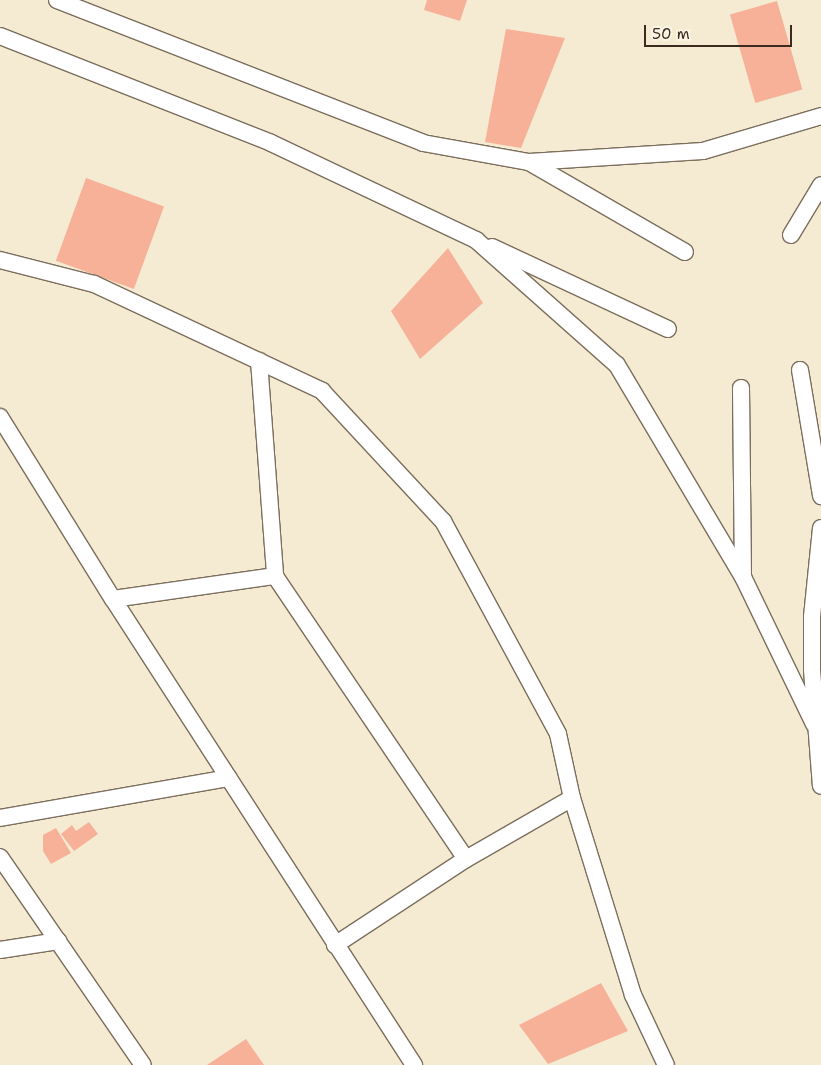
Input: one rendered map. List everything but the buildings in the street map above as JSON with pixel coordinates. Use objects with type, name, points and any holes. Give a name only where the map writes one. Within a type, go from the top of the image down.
[{"type":"street","points":[[57,0],[423,143],[529,162],[703,151],[821,116]]},
{"type":"street","points":[[0,36],[271,143],[668,329]]},
{"type":"street","points":[[529,162],[685,252]]},
{"type":"street","points":[[791,235],[821,185]]},
{"type":"street","points":[[476,240],[617,364],[743,577],[814,724]]},
{"type":"street","points":[[0,260],[94,284],[322,390],[443,521],[558,734],[572,798],[632,995],[666,1065]]},
{"type":"street","points":[[259,361],[275,576],[466,859]]},
{"type":"street","points":[[800,370],[821,496]]},
{"type":"street","points":[[741,388],[743,577]]},
{"type":"street","points":[[0,417],[113,599],[414,1065]]},
{"type":"street","points":[[821,528],[812,617],[814,724],[821,786]]},
{"type":"street","points":[[113,599],[275,576]]},
{"type":"street","points":[[0,818],[229,778]]},
{"type":"street","points":[[335,945],[466,859],[572,798]]},
{"type":"street","points":[[0,857],[143,1065]]},
{"type":"street","points":[[0,950],[58,941]]}]
